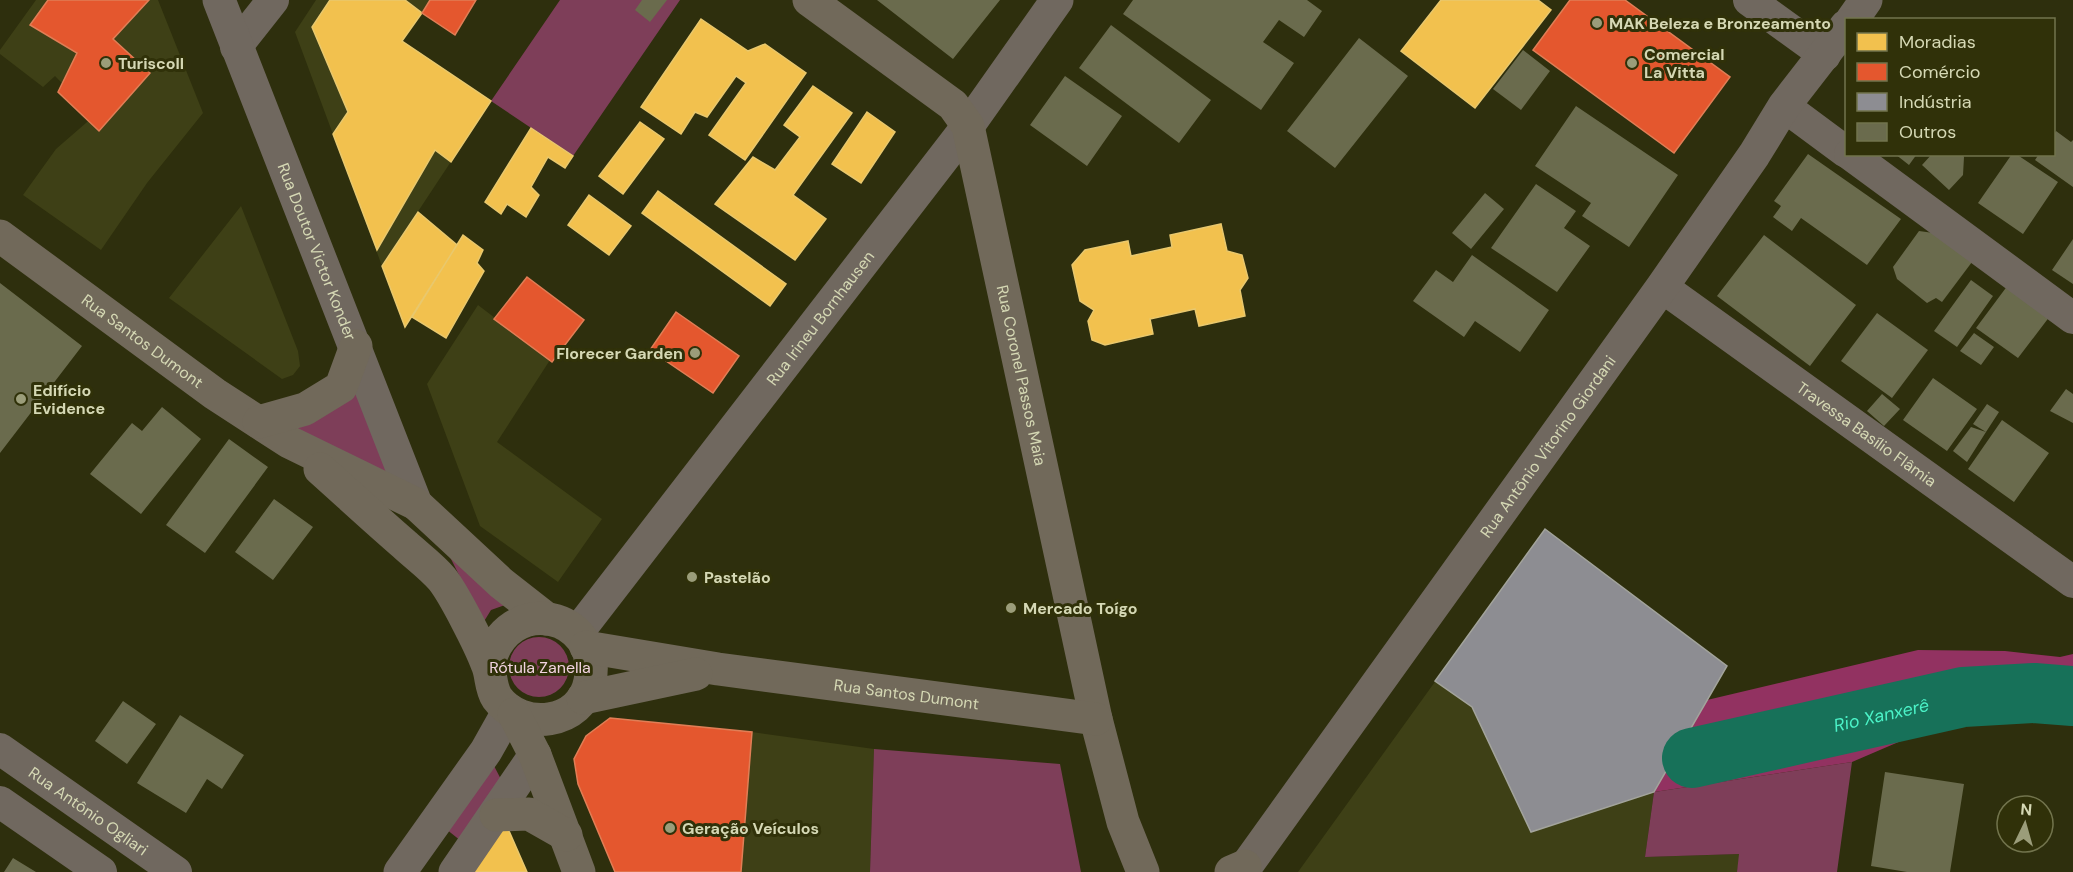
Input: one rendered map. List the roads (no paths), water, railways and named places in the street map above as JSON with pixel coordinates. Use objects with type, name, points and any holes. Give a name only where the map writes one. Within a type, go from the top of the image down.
[{"type":"main road","name":"Rua Coronel Passos Maia","points":[[809,0],[953,105],[968,126],[1096,719],[1123,822],[1141,868]]},
{"type":"main road","name":"Rua Santos Dumont","points":[[0,236],[206,387],[290,442],[416,504],[501,583],[547,619]]},
{"type":"main road","points":[[259,422],[305,409],[340,387],[356,346]]},
{"type":"main road","name":"Rua Santos Dumont","points":[[290,442],[442,579],[488,666]]},
{"type":"main road","points":[[416,504],[442,579]]},
{"type":"main road","points":[[511,712],[541,721],[570,711],[583,698],[590,682],[591,664],[582,640],[563,623],[547,619],[530,619],[514,625],[501,635],[492,649],[488,666],[490,682],[497,698],[511,712],[535,755],[579,872]]},
{"type":"main road","name":"Rua Santos Dumont","points":[[582,640],[718,669],[1096,719]]},
{"type":"main road","points":[[583,698],[718,669]]},
{"type":"main road","points":[[535,755],[555,718]]},
{"type":"main road","points":[[496,815],[529,814],[566,835]]},
{"type":"street","name":"Rua Doutor Victor Konder","points":[[219,0],[416,504]]},
{"type":"street","points":[[236,47],[273,0]]},
{"type":"street","name":"Rua Irineu Bornhausen","points":[[582,640],[968,126],[1057,0]]},
{"type":"street","points":[[1749,0],[1825,55]]},
{"type":"street","points":[[1853,18],[1866,0]]},
{"type":"street","name":"Rua Antônio Vitorino Giordani","points":[[1239,870],[1662,287],[1754,155],[1784,106],[1845,28]]},
{"type":"street","points":[[1784,106],[1845,151]]},
{"type":"street","points":[[1852,156],[2073,318]]},
{"type":"street","name":"Travessa Basílio Flâmia","points":[[1662,287],[2073,582]]},
{"type":"street","points":[[400,872],[511,712]]},
{"type":"street","name":"Rua Antônio Ogliari","points":[[0,749],[159,867]]},
{"type":"street","points":[[431,827],[461,864],[535,755]]},
{"type":"street","points":[[38,775],[7,807],[100,872]]},
{"type":"waterway","name":"Rio Xanxerê","points":[[1692,758],[1963,697],[2034,693],[2073,696]]},
{"type":"place","name":"MAK Beleza e Bronzeamento","points":[[1597,23]]},
{"type":"place","name":"Turiscoll","points":[[106,63]]},
{"type":"place","name":"Comercial La Vitta","points":[[1632,63]]},
{"type":"place","name":"Florecer Garden","points":[[695,353]]},
{"type":"place","name":"Edifício Evidence","points":[[21,399]]},
{"type":"place","name":"Pastelão","points":[[692,577]]},
{"type":"place","name":"Mercado Toígo","points":[[1011,608]]},
{"type":"place","name":"Geração Veículos","points":[[670,828]]},
{"type":"park label","name":"Rótula Zanella","points":[[540,667]]}]
